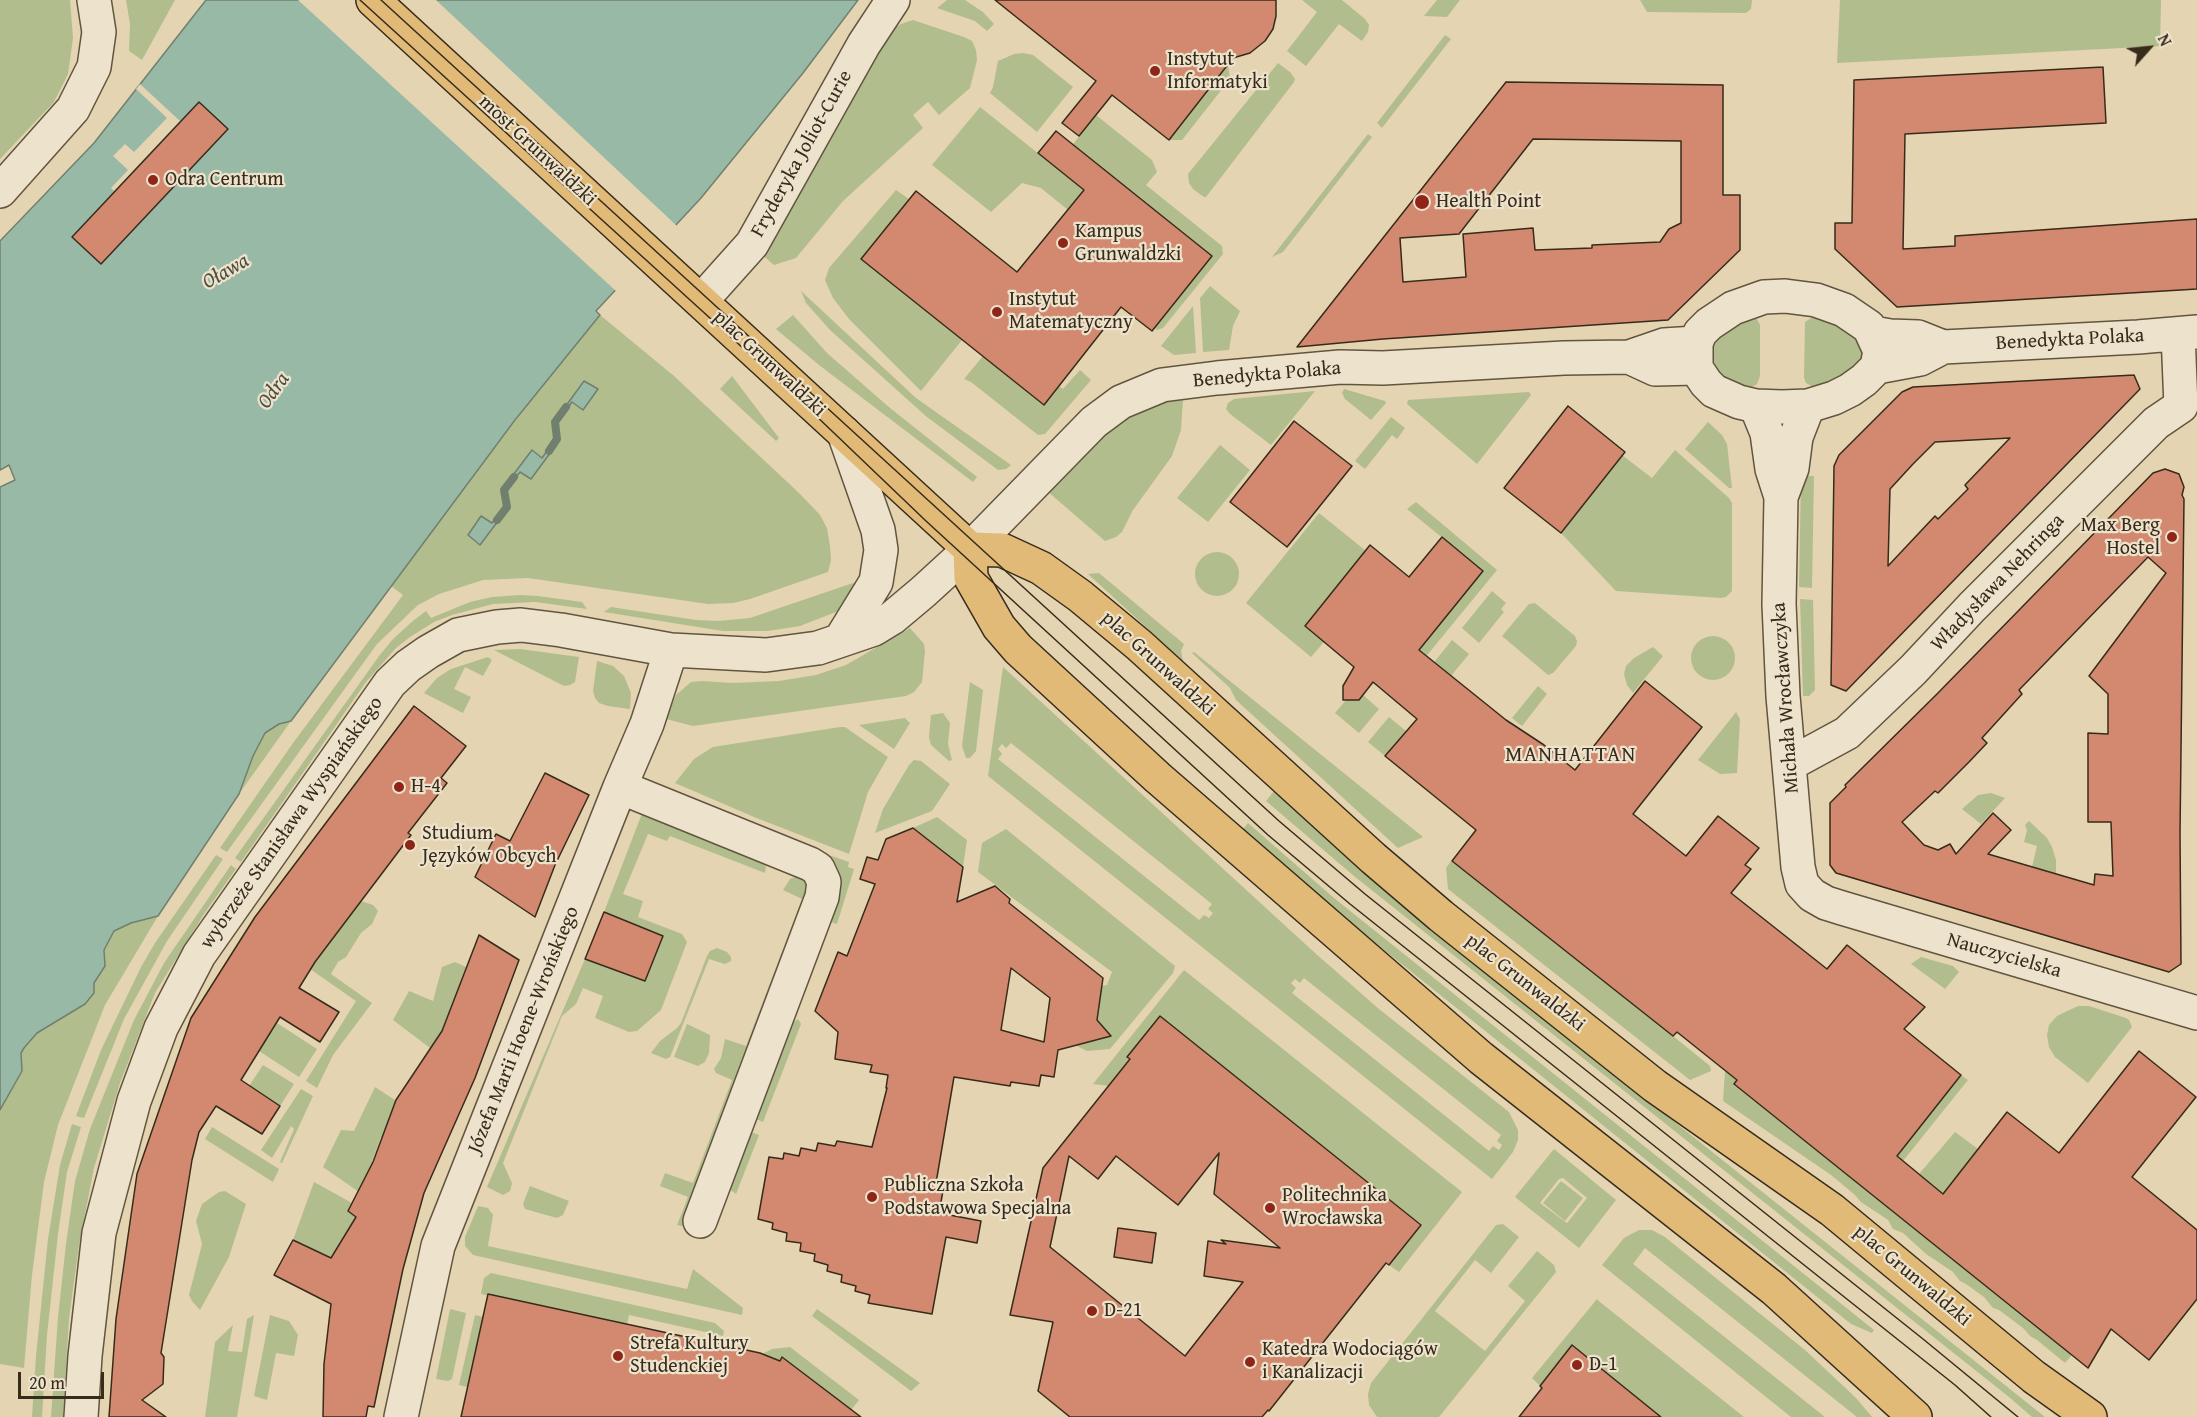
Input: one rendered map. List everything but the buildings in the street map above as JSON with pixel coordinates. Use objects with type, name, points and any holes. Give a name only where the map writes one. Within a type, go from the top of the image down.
[{"type":"main road","name":"most Grunwaldzki","points":[[373,0],[701,301]]},
{"type":"main road","name":"plac Grunwaldzki","points":[[701,301],[969,549],[1002,550],[1041,568],[1080,596],[1139,645],[1356,843],[1441,916],[1655,1086],[1832,1210],[2034,1377],[2090,1417]]},
{"type":"main road","points":[[969,549],[971,578],[999,627],[1018,649],[1157,777],[1481,1058],[1774,1289],[1915,1417]]},
{"type":"street","points":[[0,191],[73,110],[79,99],[94,67],[99,32],[94,0]]},
{"type":"street","name":"Fryderyka Joliot-Curie","points":[[701,301],[752,243],[864,44],[893,0]]},
{"type":"street","points":[[1785,296],[1816,300],[1844,310],[1869,327],[1873,333],[1880,351],[1877,367],[1850,390],[1808,406],[1756,406],[1739,402],[1714,391],[1706,383],[1696,355],[1700,333],[1709,324],[1733,308],[1764,297],[1785,296]]},
{"type":"street","name":"Benedykta Polaka","points":[[1873,333],[1918,337],[1943,347]]},
{"type":"street","points":[[2188,333],[2189,414]]},
{"type":"street","name":"Benedykta Polaka","points":[[1877,367],[1920,359],[1943,347],[2188,333]]},
{"type":"street","name":"Benedykta Polaka","points":[[969,549],[1094,422],[1121,402],[1162,385],[1340,367],[1383,368],[1629,357],[1655,369],[1696,355]]},
{"type":"street","name":"Michała Wrocławczyka","points":[[1756,406],[1767,433],[1772,470],[1781,497],[1779,604],[1783,696],[1798,867],[1802,884],[1812,895]]},
{"type":"street","name":"Michała Wrocławczyka","points":[[1781,497],[1792,468],[1797,437],[1808,406]]},
{"type":"street","name":"Władysława Nehringa","points":[[1790,764],[1847,733],[1913,670],[1972,607],[2156,423],[2189,414]]},
{"type":"street","points":[[841,639],[873,590],[881,550],[878,531],[844,433]]},
{"type":"street","name":"wybrzeże Stanisława Wyspiańskiego","points":[[81,1417],[85,1356],[99,1233],[134,1101],[161,1028],[199,955],[390,683],[408,666],[458,635],[521,625],[671,650],[766,656],[818,648],[874,629],[892,618],[969,549]]},
{"type":"street","name":"Józefa Marii Hoene-Wrońskiego","points":[[401,1417],[438,1246],[647,724],[671,650]]},
{"type":"street","points":[[620,788],[810,864],[818,869],[824,882],[822,897],[700,1221]]},
{"type":"street","name":"Nauczycielska","points":[[1812,895],[1826,903],[1865,916],[2197,1013]]},
{"type":"shaded area","points":[[0,0],[70,0],[73,38],[68,74],[54,102],[0,159]]},
{"type":"shaded area","points":[[126,0],[175,0],[142,60],[129,51],[130,24]]},
{"type":"shaded area","points":[[947,0],[965,0],[983,12],[994,24],[987,31],[975,21],[937,8]]},
{"type":"shaded area","points":[[1302,0],[1342,0],[1365,19],[1369,25],[1368,32],[1362,41],[1339,24],[1306,66],[1287,51],[1317,12]]},
{"type":"shaded area","points":[[1437,0],[1460,0],[1447,17],[1424,16]]},
{"type":"shaded area","points":[[1640,0],[1752,0],[1751,9],[1746,13],[1647,12]]},
{"type":"shaded area","points":[[1840,0],[2161,0],[2160,46],[1837,63]]},
{"type":"shaded area","points":[[913,20],[972,41],[977,60],[970,88],[939,115],[928,102],[913,115],[923,128],[843,201],[796,258],[774,265],[761,254],[870,64],[893,29]]},
{"type":"shaded area","points":[[1445,35],[1451,39],[1382,128],[1377,123]]},
{"type":"shaded area","points":[[1023,53],[1033,55],[1073,87],[1037,132],[990,93],[998,61]]},
{"type":"shaded area","points":[[1278,63],[1290,72],[1295,79],[1294,82],[1204,197],[1193,189],[1189,183],[1188,174]]},
{"type":"shaded area","points":[[1228,65],[1230,79],[1182,140],[1169,140]]},
{"type":"shaded area","points":[[980,107],[1084,190],[1068,210],[1041,188],[1022,183],[991,212],[932,165]]},
{"type":"shaded area","points":[[1096,115],[1152,160],[1157,172],[1146,185],[1222,246],[1223,254],[1163,328],[1157,330],[1155,328],[1212,256],[1063,157]]},
{"type":"shaded area","points":[[1368,134],[1372,137],[1283,252],[1272,257]]},
{"type":"shaded area","points":[[896,190],[909,199],[861,259],[962,340],[921,391],[849,319],[833,298],[825,280],[829,268]]},
{"type":"shaded area","points":[[1210,286],[1240,311],[1233,326],[1229,350],[1203,352],[1200,298]]},
{"type":"shaded area","points":[[801,291],[916,398],[1011,465],[1006,469],[998,470],[927,417],[830,330],[806,303]]},
{"type":"shaded area","points":[[1193,306],[1196,353],[1174,355],[1161,346]]},
{"type":"shaded area","points":[[600,315],[674,376],[820,515],[827,528],[830,546],[831,560],[828,572],[733,603],[708,604],[528,578],[483,580],[439,594],[418,605],[377,644],[227,852],[220,848],[293,743],[403,595],[391,586],[552,372]]},
{"type":"shaded area","points":[[793,315],[827,353],[890,408],[977,477],[973,482],[819,365],[776,329]]},
{"type":"shaded area","points":[[1814,316],[1820,316],[1860,337],[1864,357],[1851,372],[1820,387],[1813,387],[1806,383],[1804,378],[1805,322]]},
{"type":"shaded area","points":[[1752,318],[1757,319],[1760,325],[1760,376],[1757,384],[1749,389],[1725,379],[1712,369],[1712,341],[1731,326]]},
{"type":"shaded area","points":[[983,356],[1043,405],[1059,386],[1063,389],[1080,370],[1091,380],[1045,434],[1038,435],[971,382],[964,379]]},
{"type":"shaded area","points":[[732,376],[779,438],[776,441],[720,389]]},
{"type":"shaded area","points":[[1344,389],[1386,403],[1371,420],[1345,399],[1342,393]]},
{"type":"shaded area","points":[[1315,391],[1271,445],[1226,409],[1228,403],[1234,399]]},
{"type":"shaded area","points":[[1529,392],[1531,395],[1477,464],[1407,404],[1408,400]]},
{"type":"shaded area","points":[[1183,399],[1181,430],[1172,456],[1133,510],[1122,532],[1116,537],[1105,541],[1047,491],[1105,431],[1146,405]]},
{"type":"shaded area","points":[[1391,417],[1405,428],[1397,439],[1392,435],[1365,469],[1355,461]]},
{"type":"shaded area","points":[[1708,422],[1722,435],[1727,444],[1732,488],[1729,488],[1685,449]]},
{"type":"shaded area","points":[[1220,445],[1250,470],[1208,522],[1177,498]]},
{"type":"shaded area","points":[[1675,450],[1732,503],[1732,591],[1726,597],[1616,591],[1561,533],[1622,455],[1652,478]]},
{"type":"shaded area","points":[[1801,476],[1814,476],[1812,588],[1799,587]]},
{"type":"shaded area","points":[[1416,502],[1497,570],[1410,676],[1403,670],[1483,571],[1407,509]]},
{"type":"shaded area","points":[[1319,513],[1366,551],[1305,626],[1324,642],[1311,657],[1246,603]]},
{"type":"shaded area","points":[[1217,552],[1232,559],[1239,574],[1232,589],[1217,596],[1202,589],[1195,574],[1202,559]]},
{"type":"shaded area","points":[[1099,573],[1184,644],[1181,651],[1183,661],[1088,574]]},
{"type":"shaded area","points":[[853,583],[859,585],[847,603],[836,612],[800,626],[768,631],[723,631],[604,612],[611,607],[696,620],[718,621],[750,618]]},
{"type":"shaded area","points":[[1492,591],[1506,603],[1501,609],[1504,612],[1479,643],[1462,628]]},
{"type":"shaded area","points":[[520,595],[582,602],[587,609],[535,602],[493,604],[434,622],[410,637],[396,648],[366,682],[241,862],[235,858],[393,639],[426,611],[431,618],[470,602],[492,597]]},
{"type":"shaded area","points":[[1800,599],[1813,600],[1815,690],[1809,696],[1803,696]]},
{"type":"shaded area","points":[[1535,603],[1575,636],[1577,641],[1576,646],[1553,673],[1548,675],[1502,636],[1529,604]]},
{"type":"shaded area","points":[[910,628],[924,644],[925,651],[922,682],[914,692],[906,696],[693,726],[666,719],[676,695],[691,682],[779,681],[816,675],[846,665]]},
{"type":"shaded area","points":[[1713,636],[1728,643],[1735,658],[1728,673],[1713,680],[1698,673],[1691,658],[1698,643]]},
{"type":"shaded area","points":[[1452,640],[1469,654],[1419,715],[1402,702]]},
{"type":"shaded area","points":[[1653,647],[1663,656],[1633,693],[1627,685],[1624,674],[1626,666],[1634,658]]},
{"type":"shaded area","points":[[520,649],[579,657],[575,682],[564,686],[494,650]]},
{"type":"shaded area","points":[[1194,652],[1423,837],[1398,848],[1236,700],[1230,688],[1192,653]]},
{"type":"shaded area","points":[[488,657],[492,660],[483,676],[465,667],[454,689],[471,697],[463,713],[424,693],[437,678],[451,669]]},
{"type":"shaded area","points":[[597,661],[613,666],[624,676],[631,693],[630,709],[608,706],[599,703],[595,698],[593,691]]},
{"type":"shaded area","points":[[1003,667],[1315,953],[1379,1009],[1509,1112],[1518,1130],[1518,1140],[1513,1152],[1492,1179],[988,776]],"holes":[[[1011,743],[1212,904],[1208,909],[1213,913],[1209,918],[1204,915],[1199,920],[998,759],[1002,754],[998,749],[1002,744],[1006,748]],[[1304,978],[1501,1135],[1497,1141],[1502,1145],[1499,1150],[1493,1146],[1489,1151],[1292,993],[1296,988],[1291,983],[1295,979],[1300,983]]]},
{"type":"shaded area","points":[[970,682],[983,690],[976,751],[970,758],[966,758],[962,746]]},
{"type":"shaded area","points":[[1538,686],[1547,694],[1522,726],[1512,718]]},
{"type":"shaded area","points":[[1363,695],[1379,709],[1359,733],[1335,713],[1347,699],[1358,700]]},
{"type":"shaded area","points":[[1736,712],[1740,719],[1737,773],[1720,774],[1698,760]]},
{"type":"shaded area","points":[[943,713],[950,723],[948,744],[952,760],[949,761],[931,745],[929,737],[931,715]]},
{"type":"shaded area","points":[[1389,717],[1406,731],[1385,756],[1368,742]]},
{"type":"shaded area","points":[[905,718],[910,723],[894,749],[859,725]]},
{"type":"shaded area","points":[[291,721],[239,794],[253,756],[265,733],[279,724]]},
{"type":"shaded area","points":[[845,727],[888,757],[868,792],[849,854],[675,783],[694,759],[713,747]]},
{"type":"shaded area","points":[[914,760],[921,761],[950,784],[932,811],[875,833],[883,809]]},
{"type":"shaded area","points":[[1274,791],[1382,889],[2045,1417],[2032,1417],[1354,876],[1266,801]]},
{"type":"shaded area","points":[[1991,793],[2005,798],[1981,824],[1962,809],[1978,795]]},
{"type":"shaded area","points":[[643,811],[763,861],[766,867],[765,873],[670,836],[667,841],[648,834],[623,894],[643,901],[638,917],[682,934],[687,942],[661,1010],[637,1031],[629,1032],[595,1018],[603,996],[583,988],[576,1004],[562,1016],[503,1163],[512,1183],[510,1191],[503,1195],[487,1187],[585,959],[645,981],[663,936],[604,912]]},
{"type":"shaded area","points":[[937,817],[967,840],[963,867],[913,828]]},
{"type":"shaded area","points":[[2029,821],[2047,838],[2052,847],[2056,860],[2056,874],[2032,867],[2037,846],[2024,842],[2027,830],[2025,825]]},
{"type":"shaded area","points":[[1248,823],[1334,898],[1874,1330],[1872,1333],[1851,1324],[1328,905],[1240,833]]},
{"type":"shaded area","points":[[1006,829],[1175,966],[1173,973],[1110,1049],[1087,1051],[1075,1045],[1110,1036],[1097,1020],[1101,986],[1107,985],[1112,972],[978,872],[982,843]]},
{"type":"shaded area","points":[[826,854],[849,862],[848,867],[854,869],[837,924],[831,922],[826,913],[823,857]]},
{"type":"shaded area","points":[[216,855],[223,859],[167,941],[124,1019],[84,1118],[76,1116],[101,1050],[141,967]]},
{"type":"shaded area","points":[[1451,861],[1673,1036],[1710,1066],[1711,1071],[1690,1080],[1448,889],[1446,868]]},
{"type":"shaded area","points":[[231,865],[236,869],[204,914],[155,993],[120,1083],[94,1168],[79,1245],[69,1319],[63,1417],[51,1417],[66,1244],[75,1181],[90,1129],[134,1020],[164,963]]},
{"type":"shaded area","points":[[803,876],[811,893],[690,1228],[677,1225],[688,1197],[660,1186],[665,1173],[693,1183],[732,1080],[716,1073],[714,1069],[721,1058],[725,1039],[746,1046],[802,899],[783,890],[790,879]]},
{"type":"shaded area","points":[[361,901],[373,905],[378,911],[372,924],[361,933],[346,957],[338,962],[331,974],[372,1003],[333,1055],[317,1088],[306,1081],[356,1001],[310,969]]},
{"type":"shaded area","points":[[158,916],[105,1005],[58,1125],[44,1182],[32,1275],[24,1368],[0,1364],[0,1110],[22,1071],[21,1053],[24,1048],[37,1033],[81,1006],[93,993],[94,983],[105,966],[104,950],[114,931],[131,923]]},
{"type":"shaded area","points":[[717,948],[727,952],[731,961],[725,964],[709,959],[670,1057],[666,1059],[651,1053],[660,1041],[681,1023],[707,956],[710,951]]},
{"type":"shaded area","points":[[1921,957],[1953,966],[1959,972],[1945,989],[1911,964]]},
{"type":"shaded area","points":[[455,962],[466,967],[434,1051],[393,1020],[409,991],[433,1001],[442,967]]},
{"type":"shaded area","points":[[1184,970],[1462,1192],[1399,1272],[1389,1265],[1421,1224],[1161,1017],[1128,1057],[1130,1059],[1109,1086],[1093,1084]]},
{"type":"shaded area","points":[[2078,1006],[2089,1006],[2126,1018],[2132,1027],[2088,1083],[2055,1057],[2049,1047],[2047,1035],[2049,1025],[2057,1016]]},
{"type":"shaded area","points":[[798,1019],[801,1024],[763,1122],[756,1119],[780,1031]]},
{"type":"shaded area","points":[[277,1023],[317,1049],[299,1077],[259,1051]]},
{"type":"shaded area","points":[[687,1024],[710,1035],[709,1053],[705,1062],[698,1066],[674,1057]]},
{"type":"shaded area","points":[[263,1065],[294,1084],[280,1106],[249,1086]]},
{"type":"shaded area","points":[[1725,1071],[1737,1080],[1734,1085],[2072,1355],[2065,1363],[2023,1328],[1993,1308],[1984,1297],[1960,1281],[1953,1272],[1926,1254],[1903,1233],[1893,1229],[1888,1220],[1861,1202],[1831,1175],[1723,1101]]},
{"type":"shaded area","points":[[1961,1075],[1968,1080],[1903,1161],[1897,1156]]},
{"type":"shaded area","points":[[375,1087],[404,1106],[384,1138],[381,1137],[372,1161],[375,1164],[359,1192],[323,1167],[341,1130],[354,1131]]},
{"type":"shaded area","points":[[301,1089],[313,1096],[282,1163],[280,1162],[294,1129],[291,1126],[272,1158],[261,1150]]},
{"type":"shaded area","points":[[72,1124],[81,1127],[67,1172],[58,1234],[47,1335],[42,1417],[32,1417],[48,1239],[60,1165]]},
{"type":"shaded area","points":[[212,1127],[279,1169],[273,1182],[205,1139]]},
{"type":"shaded area","points":[[751,1132],[759,1135],[736,1194],[728,1188]]},
{"type":"shaded area","points":[[1955,1132],[1978,1149],[1943,1194],[1919,1174]]},
{"type":"shaded area","points":[[1554,1149],[1616,1200],[1579,1248],[1515,1197]],"holes":[[[1563,1178],[1587,1198],[1567,1223],[1540,1203],[1559,1179]]]},
{"type":"shaded area","points":[[1561,1181],[1583,1198],[1565,1221],[1543,1203]]},
{"type":"shaded area","points":[[314,1182],[352,1203],[348,1211],[356,1217],[357,1273],[293,1240]]},
{"type":"shaded area","points":[[530,1186],[569,1201],[563,1215],[557,1218],[525,1209],[523,1204]]},
{"type":"shaded area","points":[[225,1191],[246,1204],[229,1257],[200,1310],[189,1295],[202,1244],[196,1221],[202,1204],[219,1192]]},
{"type":"shaded area","points":[[478,1206],[488,1208],[493,1215],[488,1246],[687,1289],[693,1269],[743,1308],[742,1315],[473,1255],[465,1246],[465,1237]]},
{"type":"shaded area","points":[[1503,1224],[1519,1237],[1491,1273],[1475,1260],[1435,1311],[1485,1351],[1525,1301],[1508,1286],[1537,1251],[1554,1265],[1556,1272],[1439,1417],[1377,1417],[1369,1405],[1368,1394],[1371,1383],[1496,1225]]},
{"type":"shaded area","points":[[1639,1230],[1652,1230],[1665,1237],[1805,1350],[1856,1398],[1872,1417],[1857,1417],[1645,1248],[1633,1264],[1825,1417],[1791,1417],[1602,1265],[1624,1238]]},
{"type":"shaded area","points":[[491,1273],[715,1323],[724,1331],[723,1336],[629,1315],[627,1325],[481,1294],[484,1278]]},
{"type":"shaded area","points":[[1597,1299],[1744,1417],[1661,1417],[1572,1345],[1540,1386],[1532,1378]]},
{"type":"shaded area","points":[[450,1309],[466,1313],[452,1379],[448,1381],[436,1379]]},
{"type":"shaded area","points":[[817,1309],[920,1383],[911,1391],[812,1316]]},
{"type":"shaded area","points":[[254,1315],[237,1417],[205,1417],[215,1342],[233,1325],[228,1351],[242,1352],[247,1319]]},
{"type":"shaded area","points":[[270,1315],[289,1321],[298,1335],[294,1356],[276,1353],[267,1400],[254,1396]]},
{"type":"shaded area","points":[[475,1315],[483,1317],[467,1387],[459,1385]]},
{"type":"shaded area","points":[[790,1347],[859,1400],[851,1410],[783,1357],[766,1378],[762,1354],[772,1349]]},
{"type":"water","points":[[206,0],[858,0],[803,73],[701,198],[596,311],[600,315],[515,420],[291,721],[279,724],[265,733],[253,756],[239,794],[158,916],[131,923],[114,931],[104,950],[105,966],[94,983],[94,993],[85,1004],[37,1033],[24,1048],[21,1053],[22,1071],[0,1110],[0,487],[15,480],[9,465],[0,470],[0,241],[94,143]]},
{"type":"water","points":[[584,381],[598,389],[583,410],[572,402],[562,416],[560,414]]},
{"type":"water","points":[[553,442],[556,445],[531,479],[520,472],[510,485],[507,483],[532,450],[542,458]]},
{"type":"water","points":[[501,511],[504,513],[480,545],[468,535],[481,516],[492,523]]},
{"type":"pier","points":[[298,0],[436,0],[677,226],[616,291]]},
{"type":"pier","points":[[140,84],[180,121],[114,191],[111,188],[128,170],[113,156],[125,144],[134,152],[167,118],[136,89]]},
{"type":"waterway","points":[[549,451],[557,439],[555,422],[566,407]]},
{"type":"waterway","points":[[497,520],[507,507],[504,490],[514,477]]},
{"type":"tram line","points":[[360,0],[788,389],[926,521],[1268,835],[1350,904],[1955,1385],[1991,1417]]},
{"type":"tram line","points":[[381,0],[1279,821],[1365,894],[2018,1417]]},
{"type":"place","name":"Instytut Informatyki","points":[[1155,71]]},
{"type":"place","name":"Odra Centrum","points":[[153,180]]},
{"type":"place","name":"Health Point","points":[[1422,202]]},
{"type":"place","name":"Kampus Grunwaldzki","points":[[1063,243]]},
{"type":"place","name":"Instytut Matematyczny","points":[[997,312]]},
{"type":"place","name":"Max Berg Hostel","points":[[2172,537]]},
{"type":"place","name":"H-4","points":[[399,787]]},
{"type":"place","name":"Studium Języków Obcych","points":[[410,845]]},
{"type":"place","name":"Publiczna Szkoła Podstawowa Specjalna","points":[[872,1197]]},
{"type":"place","name":"Politechnika Wrocławska","points":[[1270,1208]]},
{"type":"place","name":"D-21","points":[[1092,1311]]},
{"type":"place","name":"Strefa Kultury Studenckiej","points":[[618,1356]]},
{"type":"place","name":"Katedra Wodociągów i Kanalizacji","points":[[1250,1362]]},
{"type":"place","name":"D-1","points":[[1577,1365]]},
{"type":"district","name":"MANHATTAN","points":[[1571,756]]},
{"type":"water label","name":"Oława","points":[[226,272]]},
{"type":"water label","name":"Odra","points":[[274,391]]}]
